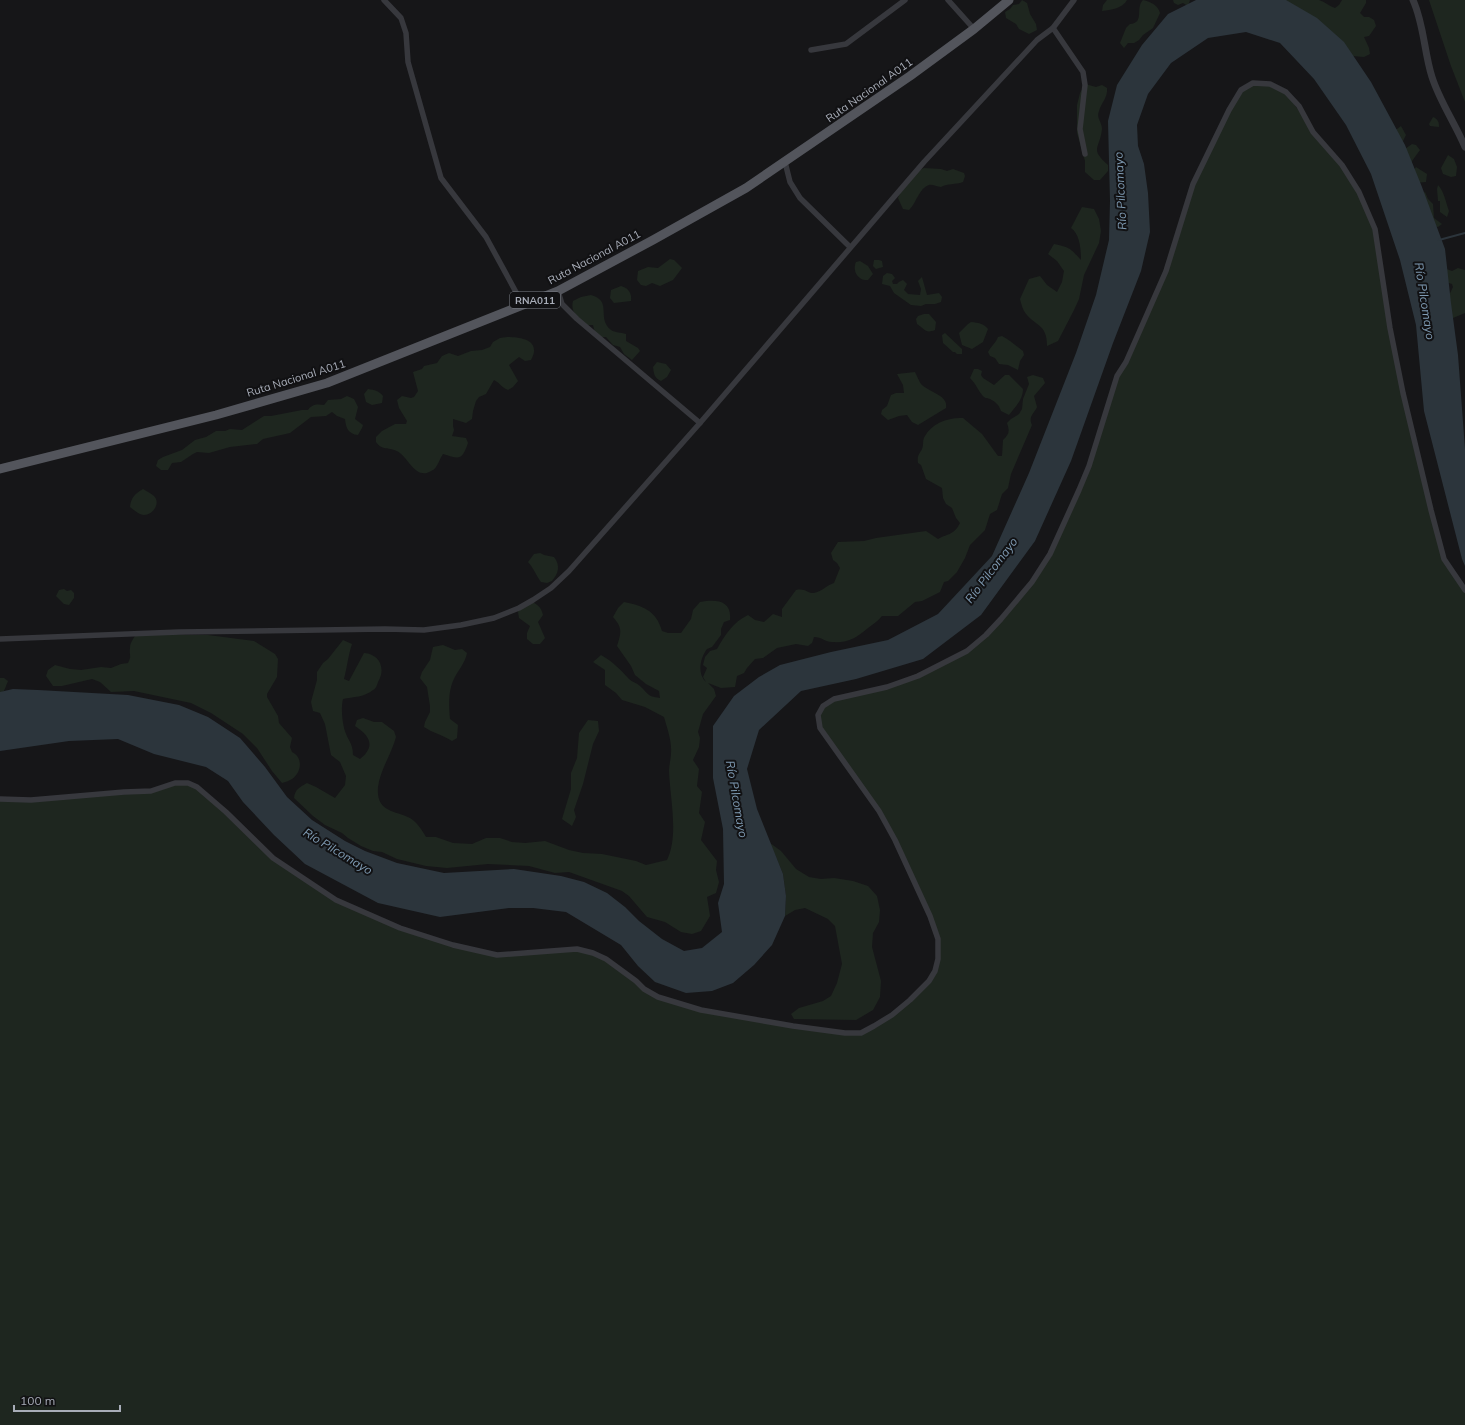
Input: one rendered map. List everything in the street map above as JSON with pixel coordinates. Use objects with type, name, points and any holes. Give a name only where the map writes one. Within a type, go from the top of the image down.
[{"type":"main road","name":"Ruta Nacional A011","points":[[0,469],[216,415],[327,383],[558,291],[746,188],[910,76],[974,29],[1009,0]]},
{"type":"street","points":[[384,0],[402,18],[406,33],[408,62],[441,178],[486,237],[523,305]]},
{"type":"street","points":[[810,50],[846,44],[905,0]]},
{"type":"street","points":[[948,0],[974,29]]},
{"type":"street","points":[[0,639],[187,632],[385,629],[424,630],[461,625],[494,618],[533,600],[551,588],[569,571],[700,423],[924,162],[1037,40],[1053,28],[1074,0]]},
{"type":"street","points":[[1413,0],[1418,12],[1423,42],[1432,77],[1442,103],[1465,147]]},
{"type":"street","points":[[1053,28],[1083,72],[1085,86],[1080,129],[1086,154]]},
{"type":"street","points":[[0,799],[31,800],[151,791],[175,783],[188,783],[198,788],[226,812],[272,858],[336,900],[400,928],[453,945],[497,955],[577,949],[593,953],[606,959],[636,981],[644,989],[658,997],[701,1010],[844,1033],[861,1033],[874,1026],[904,1005],[929,982],[935,971],[938,959],[938,938],[930,916],[895,840],[879,811],[820,728],[818,715],[823,706],[834,699],[887,687],[912,678],[968,651],[1001,619],[1032,582],[1050,554],[1080,490],[1117,376],[1126,362],[1166,271],[1193,184],[1229,110],[1241,90],[1253,83],[1270,84],[1286,92],[1299,106],[1313,132],[1342,165],[1358,192],[1375,229],[1391,335],[1403,393],[1431,510],[1444,559],[1465,590]]},
{"type":"street","points":[[785,162],[790,182],[800,198],[850,247]]},
{"type":"street","points":[[558,291],[562,304],[577,319],[700,423]]},
{"type":"shaded area","points":[[1022,0],[1027,3],[1030,14],[1036,24],[1037,30],[1029,34],[1019,29],[1016,24],[1006,18],[1005,12],[1013,5],[1019,4]]},
{"type":"shaded area","points":[[1107,0],[1127,0],[1120,7],[1102,11],[1103,5]]},
{"type":"shaded area","points":[[1143,0],[1154,4],[1160,13],[1153,28],[1139,40],[1134,43],[1128,43],[1124,48],[1120,43],[1126,28],[1130,24],[1135,23],[1139,18],[1140,7]]},
{"type":"shaded area","points":[[1173,0],[1190,0],[1188,6],[1183,3],[1178,5],[1174,3]]},
{"type":"shaded area","points":[[1278,0],[1319,0],[1335,8],[1342,0],[1366,0],[1366,3],[1360,13],[1364,17],[1369,17],[1374,20],[1376,26],[1369,36],[1364,37],[1370,54],[1364,57],[1352,56]]},
{"type":"shaded area","points":[[1429,0],[1465,0],[1465,102],[1451,66]]},
{"type":"shaded area","points":[[1253,83],[1270,84],[1286,92],[1313,132],[1341,164],[1359,192],[1375,229],[1390,328],[1444,559],[1465,590],[1465,1425],[0,1425],[0,799],[31,800],[151,791],[175,783],[197,787],[273,858],[336,900],[400,928],[497,955],[577,949],[593,953],[658,997],[701,1010],[793,1026],[861,1033],[910,1000],[935,971],[938,939],[880,813],[820,728],[818,715],[823,706],[834,699],[887,687],[967,651],[1001,619],[1050,554],[1079,490],[1117,376],[1154,298],[1193,184],[1241,90]]},
{"type":"shaded area","points":[[1085,84],[1096,87],[1102,85],[1107,88],[1105,98],[1098,113],[1102,129],[1097,151],[1108,165],[1108,171],[1100,180],[1094,180],[1085,172],[1085,161],[1077,133],[1077,105],[1080,93]]},
{"type":"shaded area","points":[[1433,117],[1438,121],[1439,127],[1430,126],[1429,124]]},
{"type":"shaded area","points":[[1401,126],[1406,135],[1403,141],[1395,143],[1393,132]]},
{"type":"shaded area","points":[[1412,144],[1416,145],[1420,150],[1412,161],[1412,165],[1405,149]]},
{"type":"shaded area","points":[[1448,155],[1454,159],[1457,167],[1456,176],[1451,177],[1443,174],[1441,168]]},
{"type":"shaded area","points":[[1416,167],[1427,174],[1426,182],[1414,183],[1413,171]]},
{"type":"shaded area","points":[[924,168],[941,169],[947,171],[953,169],[964,173],[965,176],[963,182],[960,183],[941,187],[930,185],[926,187],[920,193],[909,210],[903,209],[898,198],[900,194],[912,177]]},
{"type":"shaded area","points":[[1438,185],[1449,211],[1447,217],[1440,212],[1440,201],[1438,201],[1437,189]]},
{"type":"shaded area","points":[[1425,192],[1428,199],[1433,204],[1434,218],[1442,224],[1438,227],[1434,226],[1423,193]]},
{"type":"shaded area","points":[[1082,207],[1094,209],[1099,219],[1101,231],[1099,243],[1084,275],[1079,299],[1074,310],[1058,341],[1047,346],[1045,333],[1024,311],[1020,299],[1029,279],[1040,276],[1047,285],[1057,292],[1062,282],[1064,271],[1057,261],[1048,254],[1054,244],[1070,249],[1081,260],[1078,238],[1071,228]]},
{"type":"shaded area","points":[[670,259],[674,260],[682,268],[673,280],[660,286],[652,283],[646,286],[641,285],[637,280],[638,271],[648,267],[658,268]]},
{"type":"shaded area","points":[[874,260],[882,261],[883,267],[876,269],[873,266]]},
{"type":"shaded area","points":[[860,261],[868,266],[873,274],[868,280],[861,279],[855,272],[856,262]]},
{"type":"shaded area","points":[[1444,268],[1452,271],[1458,268],[1465,270],[1465,313],[1453,318],[1447,315],[1444,306],[1453,287],[1452,284],[1446,282]]},
{"type":"shaded area","points":[[887,273],[892,274],[895,278],[892,281],[893,284],[897,284],[903,280],[907,284],[904,290],[908,294],[920,295],[921,289],[918,281],[922,277],[927,295],[939,293],[942,297],[941,302],[921,306],[911,305],[894,293],[890,286],[882,284],[883,276]]},
{"type":"shaded area","points":[[621,286],[626,288],[629,292],[631,301],[614,303],[610,298],[611,290]]},
{"type":"shaded area","points":[[591,295],[601,301],[605,320],[611,330],[626,334],[626,341],[638,348],[640,351],[632,360],[624,354],[620,347],[613,345],[606,337],[601,337],[595,333],[593,325],[587,325],[574,312],[572,305],[573,301],[581,297]]},
{"type":"shaded area","points":[[929,314],[936,322],[935,330],[927,331],[917,324],[916,319],[918,316]]},
{"type":"shaded area","points":[[971,322],[981,324],[988,329],[983,342],[972,349],[962,345],[959,333]]},
{"type":"shaded area","points":[[945,333],[962,349],[962,354],[953,352],[943,343],[942,335]]},
{"type":"shaded area","points":[[1002,336],[1023,351],[1024,355],[1020,361],[1018,370],[1008,365],[999,364],[995,358],[990,356],[988,352],[998,337]]},
{"type":"shaded area","points":[[507,337],[524,339],[528,341],[534,348],[534,353],[531,360],[525,361],[519,357],[509,365],[518,381],[513,387],[508,390],[494,380],[486,394],[479,397],[476,401],[472,419],[466,423],[453,419],[454,430],[452,436],[466,438],[468,443],[462,456],[453,457],[443,454],[435,469],[422,473],[417,471],[400,453],[381,447],[376,442],[376,437],[382,431],[395,424],[406,424],[407,421],[399,408],[397,400],[402,396],[411,398],[414,397],[418,391],[413,372],[422,369],[424,366],[437,363],[442,356],[449,353],[458,356],[471,351],[482,350],[490,347],[493,342],[500,338]]},
{"type":"shaded area","points":[[657,362],[666,364],[671,370],[667,377],[661,381],[655,376],[654,372],[653,367]]},
{"type":"shaded area","points":[[974,369],[982,371],[981,375],[983,378],[994,385],[1005,375],[1009,375],[1023,389],[1020,400],[1009,415],[1001,411],[996,403],[985,398],[981,393],[970,378]]},
{"type":"shaded area","points":[[915,372],[924,387],[944,400],[946,408],[918,425],[912,422],[907,415],[888,420],[881,414],[882,410],[887,406],[891,395],[896,393],[904,393],[903,385],[897,374]]},
{"type":"shaded area","points":[[1033,375],[1043,378],[1045,383],[1034,396],[1037,407],[1031,417],[1032,425],[1011,474],[1008,488],[1002,494],[997,510],[990,514],[985,530],[970,545],[957,572],[948,581],[944,582],[940,592],[922,601],[915,602],[898,616],[882,616],[860,635],[848,641],[830,642],[814,637],[812,643],[808,646],[796,644],[777,648],[763,658],[755,659],[744,673],[737,676],[735,687],[721,688],[708,683],[714,689],[716,696],[703,714],[698,732],[700,738],[699,747],[693,760],[699,769],[697,786],[702,792],[699,813],[705,822],[701,840],[717,861],[716,870],[719,882],[716,893],[707,897],[710,916],[701,931],[692,934],[681,932],[665,922],[647,917],[629,896],[622,891],[569,872],[555,873],[529,866],[488,864],[447,868],[426,866],[397,859],[382,852],[373,851],[361,846],[342,833],[325,825],[294,798],[297,790],[307,783],[335,798],[345,785],[346,776],[340,762],[331,755],[325,724],[320,713],[313,711],[311,702],[317,680],[317,672],[343,640],[352,644],[344,679],[349,681],[364,653],[370,654],[378,659],[381,667],[380,677],[374,689],[363,695],[343,699],[343,724],[352,747],[353,755],[360,759],[368,750],[369,745],[367,737],[355,726],[357,720],[363,718],[374,722],[382,722],[394,731],[396,737],[379,781],[378,795],[383,806],[413,820],[426,837],[436,837],[453,843],[472,844],[486,838],[500,838],[512,842],[525,843],[545,841],[569,850],[583,853],[602,854],[636,861],[646,865],[667,860],[673,840],[673,817],[669,771],[671,744],[664,717],[645,707],[622,700],[616,693],[605,685],[605,670],[593,662],[601,655],[613,663],[629,679],[639,685],[648,694],[660,698],[659,691],[646,684],[635,675],[631,666],[617,646],[620,628],[613,617],[618,608],[624,602],[643,607],[656,618],[662,631],[668,633],[681,633],[691,619],[693,610],[700,602],[717,601],[726,605],[730,613],[730,620],[724,622],[721,629],[721,635],[712,647],[707,649],[701,661],[701,675],[706,682],[703,677],[707,668],[703,665],[705,657],[710,651],[717,649],[726,634],[738,621],[748,615],[755,620],[764,622],[773,614],[782,617],[782,609],[796,590],[814,593],[834,583],[840,568],[833,560],[831,553],[838,542],[864,541],[926,531],[938,539],[956,530],[960,523],[952,508],[946,504],[943,498],[942,488],[926,479],[921,465],[918,463],[918,457],[923,447],[924,438],[928,431],[936,424],[947,420],[963,418],[982,434],[998,456],[1002,456],[1003,440],[1008,433],[1007,423],[1019,414],[1022,409],[1023,399],[1029,384],[1027,377]]},
{"type":"shaded area","points":[[368,389],[377,391],[383,396],[382,403],[372,405],[366,402],[364,394]]},
{"type":"shaded area","points":[[347,396],[354,399],[358,407],[355,419],[363,425],[358,435],[348,430],[345,419],[332,412],[326,416],[311,417],[290,433],[263,439],[257,444],[230,447],[209,453],[197,452],[181,462],[172,463],[168,470],[161,470],[156,466],[158,460],[163,457],[182,450],[195,440],[206,437],[216,431],[225,431],[230,429],[242,430],[264,416],[308,410],[315,405],[324,405],[328,400],[341,399]]},
{"type":"shaded area","points":[[143,489],[154,496],[157,502],[153,511],[142,515],[130,507],[134,496]]},
{"type":"shaded area","points":[[540,553],[554,557],[558,567],[556,576],[552,581],[547,583],[541,582],[528,562],[534,554]]},
{"type":"shaded area","points":[[64,589],[67,591],[71,590],[74,593],[74,598],[69,605],[64,604],[56,596],[59,590]]},
{"type":"shaded area","points":[[529,601],[539,606],[543,615],[538,622],[545,638],[540,644],[533,644],[527,639],[527,633],[530,626],[519,618],[519,607]]},
{"type":"shaded area","points":[[155,632],[186,635],[208,635],[254,641],[275,654],[278,659],[277,677],[267,694],[267,697],[278,716],[279,723],[292,738],[290,747],[292,752],[298,757],[300,765],[298,773],[291,780],[282,783],[257,748],[243,734],[211,713],[191,703],[134,691],[111,692],[100,682],[92,679],[62,686],[53,686],[46,676],[48,670],[55,665],[81,670],[101,667],[111,668],[128,663],[132,640],[137,633]]},
{"type":"shaded area","points":[[443,645],[455,650],[462,649],[467,653],[465,661],[453,681],[450,690],[450,719],[458,725],[457,738],[452,741],[424,727],[430,712],[430,706],[427,687],[420,678],[430,660],[433,647]]},
{"type":"shaded area","points":[[0,678],[4,678],[8,681],[4,691],[0,693]]},
{"type":"shaded area","points":[[588,720],[598,721],[599,731],[593,744],[583,784],[574,810],[576,817],[572,826],[562,819],[571,789],[571,773],[577,758],[579,733]]},
{"type":"shaded area","points":[[770,843],[781,851],[796,869],[809,877],[821,879],[834,878],[853,881],[868,886],[877,896],[880,910],[879,922],[873,933],[872,947],[881,981],[880,997],[873,1010],[856,1020],[794,1019],[791,1014],[799,1008],[823,1001],[831,996],[837,983],[842,964],[835,926],[828,919],[805,908],[795,910],[785,916],[786,896],[783,874]]},
{"type":"water","name":"Río Pilcomayo","points":[[1196,0],[1286,0],[1317,18],[1344,42],[1371,82],[1405,145],[1445,249],[1458,355],[1465,449],[1465,566],[1424,411],[1416,325],[1400,260],[1371,174],[1346,125],[1314,79],[1280,43],[1246,32],[1208,38],[1171,63],[1148,94],[1137,125],[1138,146],[1144,164],[1148,193],[1150,232],[1141,271],[1113,343],[1071,461],[1035,541],[981,615],[923,659],[856,679],[801,691],[759,730],[747,769],[757,809],[783,874],[786,896],[785,916],[772,945],[754,965],[733,983],[712,991],[686,993],[655,982],[638,966],[621,945],[566,912],[533,908],[509,908],[440,917],[378,903],[305,864],[274,835],[243,802],[228,781],[206,767],[154,754],[118,739],[69,741],[0,751],[0,692],[13,689],[128,695],[179,705],[208,717],[240,738],[265,767],[287,797],[312,820],[345,841],[365,851],[397,863],[444,873],[514,869],[561,876],[584,882],[607,893],[662,939],[684,951],[702,948],[722,932],[718,903],[724,884],[723,829],[713,778],[713,726],[734,696],[759,677],[780,665],[888,640],[938,614],[992,556],[1029,473],[1076,353],[1096,295],[1109,240],[1110,201],[1108,121],[1117,85],[1142,45],[1168,14]]},
{"type":"waterway","points":[[1439,240],[1465,233]]}]
